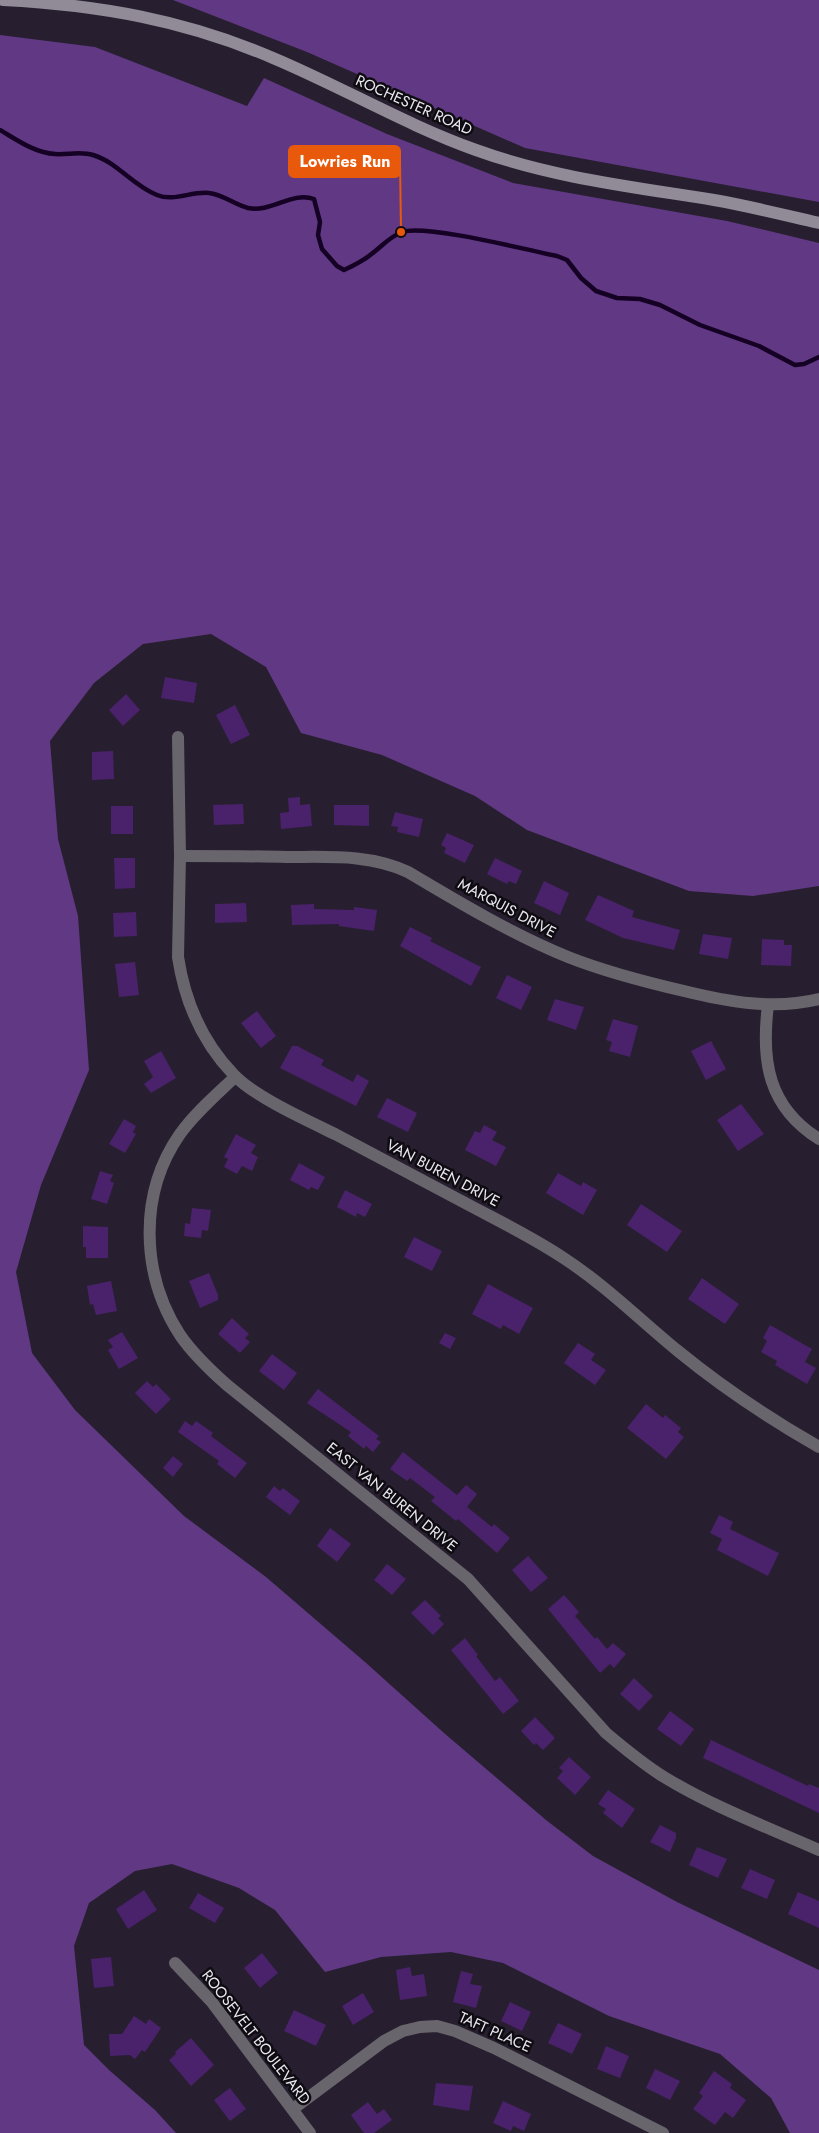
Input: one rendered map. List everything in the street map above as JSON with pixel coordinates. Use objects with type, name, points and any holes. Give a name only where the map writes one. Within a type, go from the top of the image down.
[{"type":"street","name":"ROCHESTER ROAD","points":[[3,0],[104,9],[154,18],[207,34],[273,58],[436,134],[476,150],[533,168],[588,181],[718,201],[819,223]]},
{"type":"street","points":[[178,737],[180,856]]},
{"type":"street","name":"MARQUIS DRIVE","points":[[180,856],[335,857],[383,862],[408,872],[531,941],[623,976],[707,996],[768,1005],[819,999]]},
{"type":"street","name":"VAN BUREN DRIVE","points":[[180,856],[178,958],[183,989],[196,1023],[218,1057],[235,1077],[293,1113],[500,1221],[562,1257],[606,1289],[680,1353],[716,1380],[777,1422],[819,1447]]},
{"type":"street","points":[[768,1005],[765,1027],[766,1048],[771,1080],[777,1096],[797,1123],[819,1139]]},
{"type":"street","name":"EAST VAN BUREN DRIVE","points":[[235,1077],[180,1133],[161,1169],[151,1206],[148,1225],[152,1265],[163,1304],[181,1336],[206,1366],[227,1385],[468,1580],[606,1733],[626,1750],[664,1777],[689,1791],[738,1815],[819,1850]]},
{"type":"street","name":"ROOSEVELT BOULEVARD","points":[[176,1963],[211,2001],[310,2133]]},
{"type":"street","name":"TAFT PLACE","points":[[293,2109],[384,2041],[403,2031],[437,2026],[455,2031],[494,2048],[663,2133]]},
{"type":"shaded area","points":[[173,0],[819,0],[819,202],[525,148],[307,52]]},
{"type":"shaded area","points":[[0,35],[95,47],[247,106],[264,78],[387,134],[513,183],[727,221],[819,243],[819,886],[753,896],[689,891],[527,830],[475,796],[382,755],[301,733],[266,667],[211,634],[143,644],[94,683],[50,741],[58,839],[78,916],[89,1070],[41,1185],[16,1272],[32,1353],[75,1410],[184,1516],[266,1577],[444,1733],[546,1820],[593,1856],[677,1902],[819,1970],[819,2133],[790,2133],[771,2098],[720,2054],[609,2016],[503,1963],[451,1952],[381,1957],[325,1972],[275,1910],[239,1888],[172,1864],[135,1871],[89,1903],[74,1946],[84,2045],[109,2070],[155,2110],[176,2133],[0,2133]]},
{"type":"building","points":[[165,677],[197,683],[194,703],[161,698]]},
{"type":"building","points":[[126,694],[140,710],[123,726],[109,710]]},
{"type":"building","points":[[235,705],[250,735],[231,744],[216,715]]},
{"type":"building","points":[[113,751],[114,779],[92,780],[92,752]]},
{"type":"building","points":[[300,797],[300,805],[310,804],[312,826],[281,829],[280,813],[289,812],[288,798]]},
{"type":"building","points":[[243,804],[244,824],[214,825],[213,805]]},
{"type":"building","points":[[334,805],[369,805],[369,826],[334,825]]},
{"type":"building","points":[[111,806],[133,806],[133,834],[111,834]]},
{"type":"building","points":[[395,812],[423,819],[419,837],[397,832],[398,827],[391,826]]},
{"type":"building","points":[[447,833],[474,845],[465,863],[444,853],[446,848],[441,845]]},
{"type":"building","points":[[114,858],[135,858],[135,888],[115,889]]},
{"type":"building","points":[[495,858],[522,871],[516,884],[509,881],[507,884],[487,874]]},
{"type":"building","points":[[544,881],[569,893],[560,915],[534,903]]},
{"type":"building","points":[[598,895],[634,911],[632,917],[680,930],[674,950],[623,938],[585,920]]},
{"type":"building","points":[[246,903],[247,922],[215,923],[215,904]]},
{"type":"building","points":[[314,904],[314,909],[354,910],[354,907],[377,910],[374,931],[339,926],[339,924],[292,925],[291,905]]},
{"type":"building","points":[[136,912],[137,936],[114,937],[113,913]]},
{"type":"building","points":[[410,927],[432,938],[430,941],[481,967],[471,986],[400,946]]},
{"type":"building","points":[[703,934],[732,938],[728,959],[699,954]]},
{"type":"building","points":[[762,939],[784,940],[784,945],[792,945],[791,966],[761,965]]},
{"type":"building","points":[[135,962],[139,995],[119,997],[115,964]]},
{"type":"building","points":[[507,975],[532,987],[521,1010],[496,998]]},
{"type":"building","points":[[555,999],[584,1007],[576,1030],[547,1020]]},
{"type":"building","points":[[257,1011],[276,1036],[261,1048],[241,1023]]},
{"type":"building","points":[[613,1019],[638,1026],[630,1057],[609,1051],[612,1042],[606,1040]]},
{"type":"building","points":[[711,1041],[726,1069],[706,1080],[691,1051]]},
{"type":"building","points":[[292,1046],[297,1046],[324,1060],[321,1065],[353,1082],[357,1074],[369,1081],[356,1106],[280,1068]]},
{"type":"building","points":[[161,1051],[176,1078],[151,1093],[144,1084],[153,1077],[144,1061]]},
{"type":"building","points":[[387,1098],[417,1113],[408,1132],[377,1117]]},
{"type":"building","points":[[741,1104],[764,1134],[738,1151],[717,1120]]},
{"type":"building","points":[[124,1119],[136,1126],[133,1132],[136,1134],[125,1153],[109,1144]]},
{"type":"building","points":[[484,1125],[497,1132],[492,1140],[506,1147],[496,1166],[465,1150],[475,1131],[480,1133]]},
{"type":"building","points":[[236,1134],[256,1145],[251,1153],[258,1157],[252,1171],[242,1166],[237,1174],[224,1167],[228,1159],[224,1157]]},
{"type":"building","points":[[299,1163],[325,1177],[318,1190],[311,1187],[309,1190],[290,1180]]},
{"type":"building","points":[[100,1171],[113,1175],[110,1181],[114,1183],[107,1204],[91,1199]]},
{"type":"building","points":[[558,1173],[581,1186],[583,1182],[597,1190],[583,1215],[546,1193]]},
{"type":"building","points":[[345,1190],[372,1204],[365,1217],[357,1213],[356,1217],[337,1207]]},
{"type":"building","points":[[641,1204],[682,1231],[667,1252],[627,1225]]},
{"type":"building","points":[[192,1208],[211,1210],[208,1231],[202,1230],[201,1238],[184,1236],[185,1223],[190,1224]]},
{"type":"building","points":[[83,1226],[108,1227],[108,1258],[86,1258],[86,1247],[83,1247]]},
{"type":"building","points":[[414,1237],[442,1251],[432,1271],[404,1257]]},
{"type":"building","points":[[209,1273],[218,1295],[218,1300],[200,1308],[189,1281]]},
{"type":"building","points":[[702,1278],[739,1304],[725,1324],[688,1299]]},
{"type":"building","points":[[111,1281],[117,1311],[96,1315],[93,1304],[90,1305],[87,1286]]},
{"type":"building","points":[[488,1284],[533,1308],[519,1334],[503,1325],[501,1329],[472,1314]]},
{"type":"building","points":[[232,1318],[249,1334],[245,1338],[250,1342],[240,1353],[218,1334]]},
{"type":"building","points":[[770,1325],[812,1349],[805,1362],[816,1368],[807,1384],[775,1365],[777,1361],[761,1352],[767,1341],[763,1338]]},
{"type":"building","points":[[122,1332],[138,1358],[119,1369],[108,1350],[113,1347],[108,1340]]},
{"type":"building","points":[[445,1333],[456,1338],[450,1349],[439,1343]]},
{"type":"building","points":[[578,1343],[595,1354],[591,1360],[606,1370],[595,1385],[564,1363]]},
{"type":"building","points":[[272,1354],[297,1373],[284,1390],[259,1371]]},
{"type":"building","points":[[147,1381],[153,1387],[156,1384],[171,1399],[156,1414],[135,1393]]},
{"type":"building","points":[[318,1389],[379,1436],[376,1439],[381,1442],[373,1452],[366,1446],[364,1449],[348,1436],[351,1432],[307,1403]]},
{"type":"building","points":[[646,1404],[663,1418],[665,1415],[681,1428],[678,1432],[684,1437],[666,1459],[627,1428]]},
{"type":"building","points":[[185,1421],[192,1426],[196,1421],[213,1433],[211,1436],[247,1463],[235,1478],[217,1464],[219,1461],[178,1432]]},
{"type":"building","points":[[403,1452],[457,1495],[466,1485],[477,1494],[467,1507],[492,1527],[494,1524],[510,1538],[497,1553],[458,1519],[456,1521],[431,1501],[435,1497],[410,1478],[407,1481],[390,1469]]},
{"type":"building","points":[[173,1456],[183,1464],[173,1477],[163,1468]]},
{"type":"building","points":[[274,1486],[280,1491],[283,1488],[300,1501],[290,1515],[266,1497]]},
{"type":"building","points":[[719,1515],[733,1522],[730,1529],[779,1553],[768,1576],[717,1550],[722,1539],[710,1533]]},
{"type":"building","points":[[330,1528],[351,1544],[337,1562],[317,1546]]},
{"type":"building","points":[[528,1556],[548,1578],[531,1592],[512,1570]]},
{"type":"building","points":[[387,1564],[406,1579],[392,1595],[374,1580]]},
{"type":"building","points":[[564,1595],[579,1612],[575,1616],[595,1639],[597,1637],[607,1649],[613,1643],[626,1654],[614,1668],[610,1664],[600,1673],[548,1609]]},
{"type":"building","points":[[425,1600],[441,1616],[438,1618],[444,1624],[433,1635],[411,1613]]},
{"type":"building","points":[[465,1638],[495,1681],[500,1677],[519,1701],[503,1714],[451,1650]]},
{"type":"building","points":[[634,1678],[653,1696],[639,1711],[620,1694]]},
{"type":"building","points":[[670,1711],[694,1729],[681,1746],[657,1729]]},
{"type":"building","points":[[535,1717],[555,1738],[543,1750],[536,1743],[534,1745],[521,1731]]},
{"type":"building","points":[[711,1740],[808,1786],[809,1784],[819,1788],[819,1813],[703,1758]]},
{"type":"building","points":[[569,1757],[591,1777],[575,1795],[557,1778],[563,1771],[559,1768]]},
{"type":"building","points":[[608,1790],[635,1809],[622,1828],[603,1813],[606,1809],[598,1804]]},
{"type":"building","points":[[660,1825],[676,1833],[676,1838],[670,1852],[650,1842]]},
{"type":"building","points":[[697,1847],[727,1859],[718,1878],[689,1865]]},
{"type":"building","points":[[750,1869],[775,1880],[767,1899],[741,1888]]},
{"type":"building","points":[[144,1890],[157,1910],[128,1929],[116,1909]]},
{"type":"building","points":[[798,1892],[819,1901],[819,1928],[788,1914]]},
{"type":"building","points":[[198,1893],[224,1908],[215,1923],[189,1908]]},
{"type":"building","points":[[262,1953],[278,1973],[260,1988],[244,1968]]},
{"type":"building","points":[[111,1957],[114,1986],[94,1988],[91,1959]]},
{"type":"building","points":[[410,1967],[412,1976],[424,1974],[427,1996],[400,2000],[396,1970]]},
{"type":"building","points":[[461,1971],[473,1974],[470,1984],[482,1986],[476,2008],[453,2002]]},
{"type":"building","points":[[363,1993],[374,2012],[353,2025],[342,2006]]},
{"type":"building","points":[[510,2002],[531,2012],[522,2031],[501,2021]]},
{"type":"building","points":[[294,2010],[326,2025],[316,2046],[284,2031]]},
{"type":"building","points":[[134,2016],[146,2024],[149,2019],[161,2028],[145,2052],[142,2050],[135,2059],[130,2055],[110,2056],[109,2034],[122,2034]]},
{"type":"building","points":[[558,2023],[582,2034],[572,2054],[548,2043]]},
{"type":"building","points":[[191,2038],[214,2065],[191,2086],[169,2060]]},
{"type":"building","points":[[606,2046],[629,2056],[620,2078],[597,2069]]},
{"type":"building","points":[[655,2069],[680,2081],[670,2100],[646,2088]]},
{"type":"building","points":[[714,2071],[732,2084],[730,2088],[746,2100],[733,2118],[725,2112],[715,2125],[693,2109],[703,2096],[699,2093]]},
{"type":"building","points":[[436,2083],[473,2086],[469,2111],[433,2105]]},
{"type":"building","points":[[230,2088],[246,2109],[230,2121],[214,2100]]},
{"type":"building","points":[[503,2101],[531,2114],[524,2131],[513,2126],[511,2131],[493,2123]]},
{"type":"building","points":[[368,2102],[377,2114],[384,2109],[392,2120],[374,2133],[364,2133],[351,2115]]},
{"type":"waterway","points":[[0,130],[40,151],[55,154],[88,154],[102,158],[140,186],[163,197],[209,193],[219,195],[243,207],[257,209],[298,198],[314,199],[320,222],[318,235],[322,249],[337,266],[344,270],[371,255],[391,238],[402,232],[414,230],[454,234],[557,256],[567,260],[581,278],[596,291],[617,298],[640,299],[660,305],[700,325],[759,346],[795,365],[804,364],[819,357]]},
{"type":"place","name":"Lowries Run","points":[[401,232]]}]
